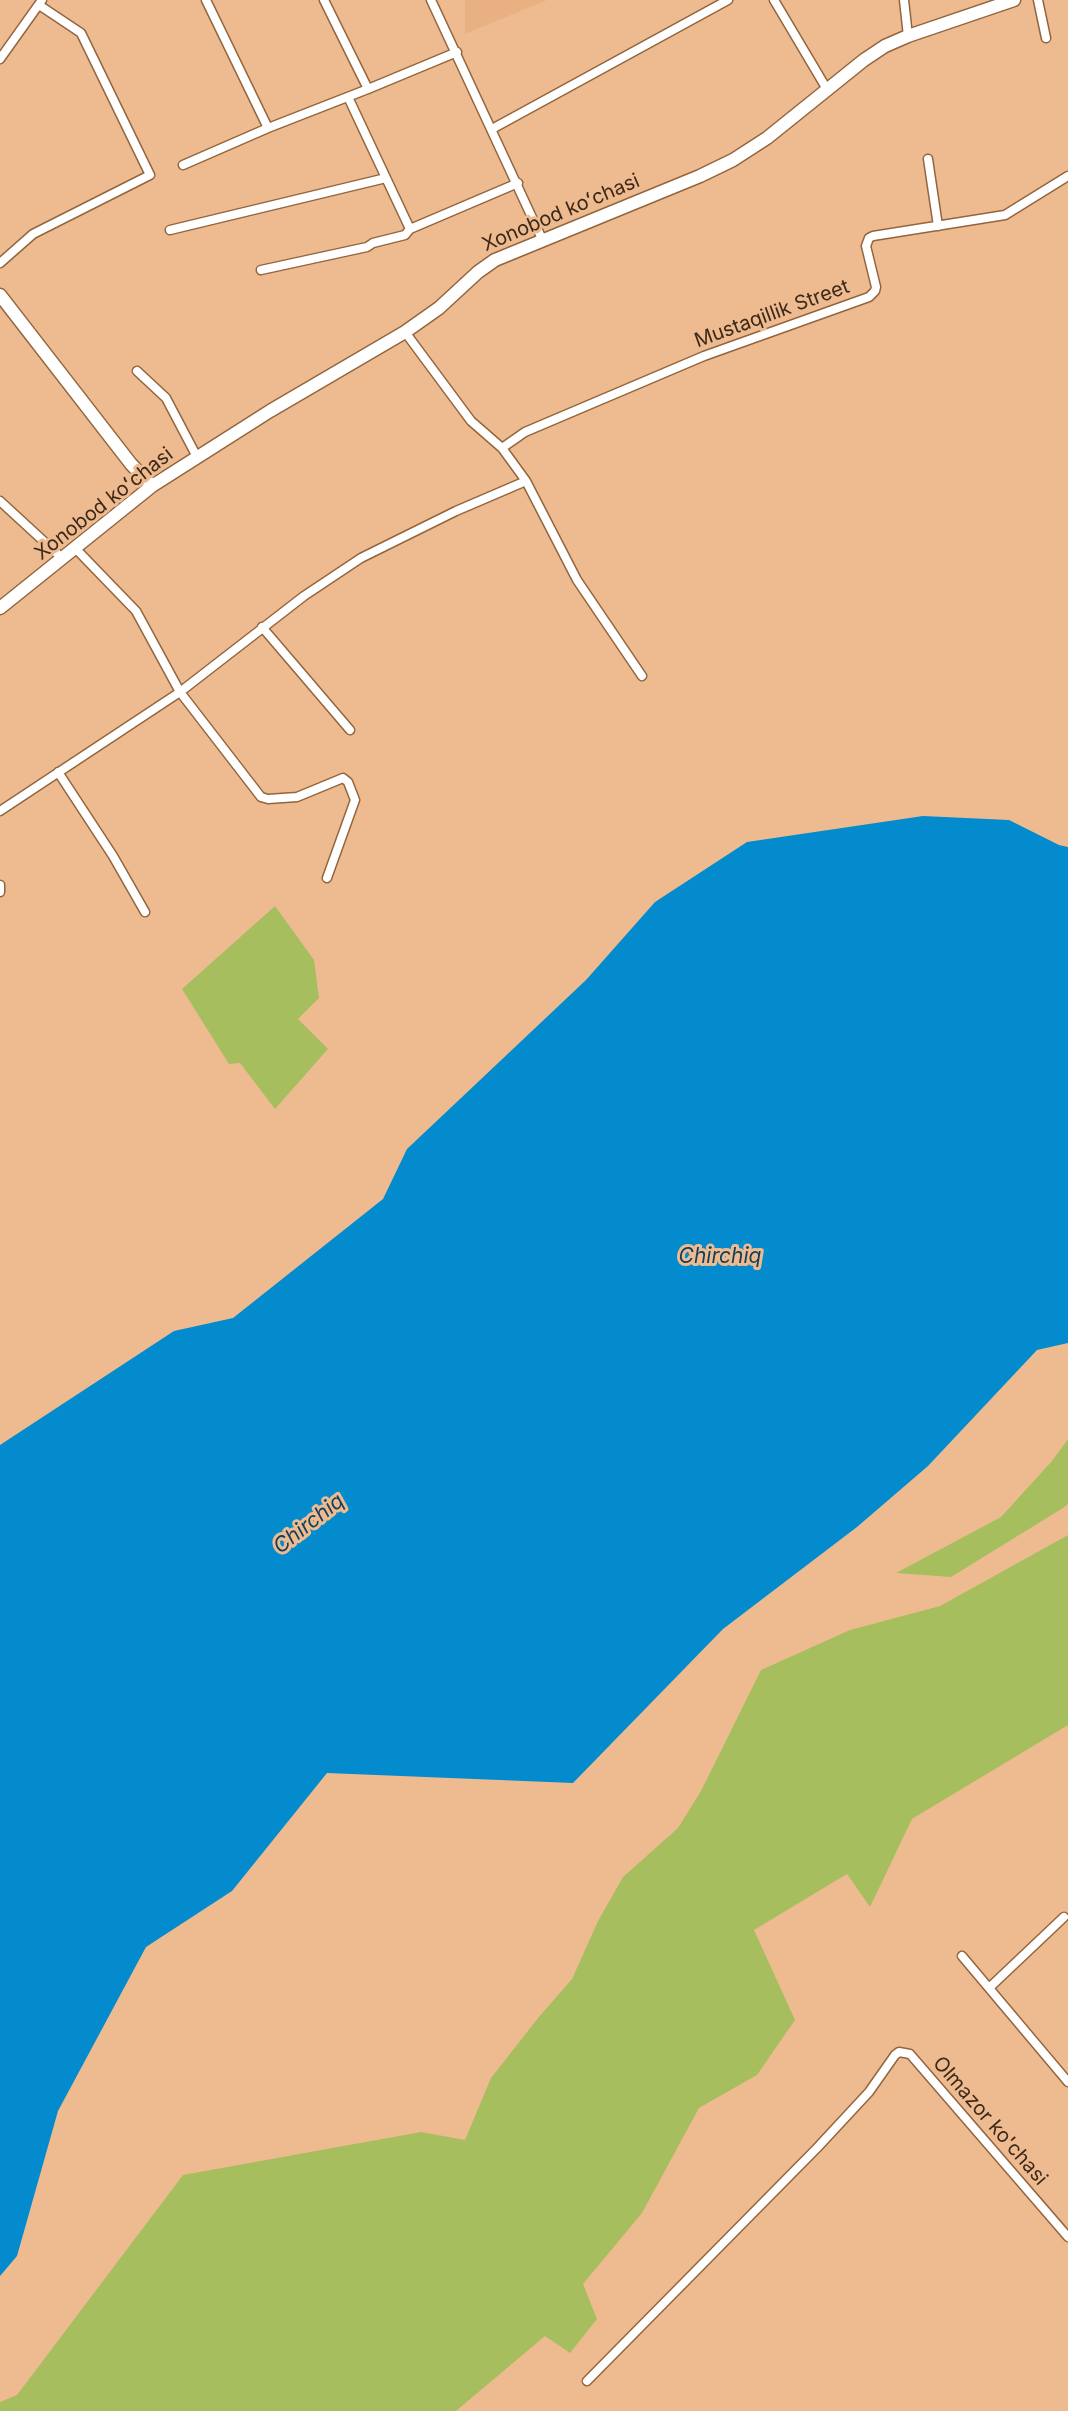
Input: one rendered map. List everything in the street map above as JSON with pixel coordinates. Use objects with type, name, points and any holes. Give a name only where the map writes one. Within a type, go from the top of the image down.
[{"type":"main road","name":"Xonobod koʻchasi","points":[[0,608],[152,486],[405,332],[439,308],[486,266],[504,255],[700,176],[767,138],[875,53],[908,36],[1014,0]]},
{"type":"main road","points":[[0,295],[131,464],[152,486]]},
{"type":"street","points":[[206,0],[268,128]]},
{"type":"street","points":[[324,0],[368,89]]},
{"type":"street","points":[[431,0],[518,183],[542,239]]},
{"type":"street","points":[[492,129],[728,0]]},
{"type":"street","points":[[774,0],[828,91]]},
{"type":"street","points":[[904,0],[908,36]]},
{"type":"street","points":[[1038,0],[1046,38]]},
{"type":"street","points":[[0,59],[40,2],[81,33],[150,175],[33,234],[0,263]]},
{"type":"street","points":[[183,165],[457,52]]},
{"type":"street","points":[[348,97],[410,229]]},
{"type":"street","points":[[928,159],[938,226]]},
{"type":"street","name":"Mustaqillik Street","points":[[502,448],[525,432],[704,356],[869,297],[876,291],[876,287],[866,246],[869,238],[1005,215],[1068,176]]},
{"type":"street","points":[[170,230],[386,178]]},
{"type":"street","points":[[261,270],[367,247],[373,243],[405,235],[410,229],[518,183]]},
{"type":"street","points":[[405,332],[471,421],[502,448],[526,481],[577,580],[642,676]]},
{"type":"street","points":[[136,371],[166,398],[197,457]]},
{"type":"street","points":[[0,811],[180,692],[262,627],[361,558],[456,511],[526,481]]},
{"type":"street","points":[[0,501],[63,559]]},
{"type":"street","points":[[76,549],[136,611],[180,692],[261,797],[268,799],[297,797],[343,778],[348,782],[355,800],[327,878]]},
{"type":"street","points":[[262,627],[350,730]]},
{"type":"street","points":[[58,772],[113,856],[145,912]]},
{"type":"street","points":[[0,885],[0,892]]},
{"type":"street","points":[[989,1988],[1064,1917]]},
{"type":"street","points":[[962,1956],[1068,2082]]},
{"type":"street","name":"Olmazor ko'chasi","points":[[587,2381],[825,2140],[869,2092],[895,2055],[905,2052],[910,2054],[1068,2237]]},
{"type":"shaded area","points":[[465,0],[547,0],[465,34]]},
{"type":"green space","points":[[275,906],[314,960],[319,998],[298,1019],[328,1049],[275,1109],[240,1063],[229,1064],[182,989]]},
{"type":"green space","points":[[1068,1439],[1068,1504],[1063,1508],[951,1577],[896,1573],[1001,1517],[1052,1461]]},
{"type":"green space","points":[[1068,1535],[1068,1725],[912,1819],[870,1907],[847,1874],[754,1930],[795,2020],[757,2075],[699,2108],[642,2213],[583,2284],[597,2319],[570,2353],[545,2336],[456,2411],[0,2411],[0,2402],[17,2395],[183,2175],[421,2132],[465,2140],[491,2078],[572,1979],[598,1921],[623,1877],[678,1828],[701,1791],[761,1670],[850,1630],[940,1606]]},
{"type":"water","name":"Chirchiq","points":[[923,816],[1009,820],[1059,845],[1068,847],[1068,1343],[1037,1350],[928,1466],[857,1527],[723,1629],[573,1783],[327,1773],[232,1891],[146,1947],[58,2111],[17,2256],[0,2276],[0,1445],[174,1331],[233,1318],[383,1199],[407,1149],[586,980],[655,902],[747,842]]}]
